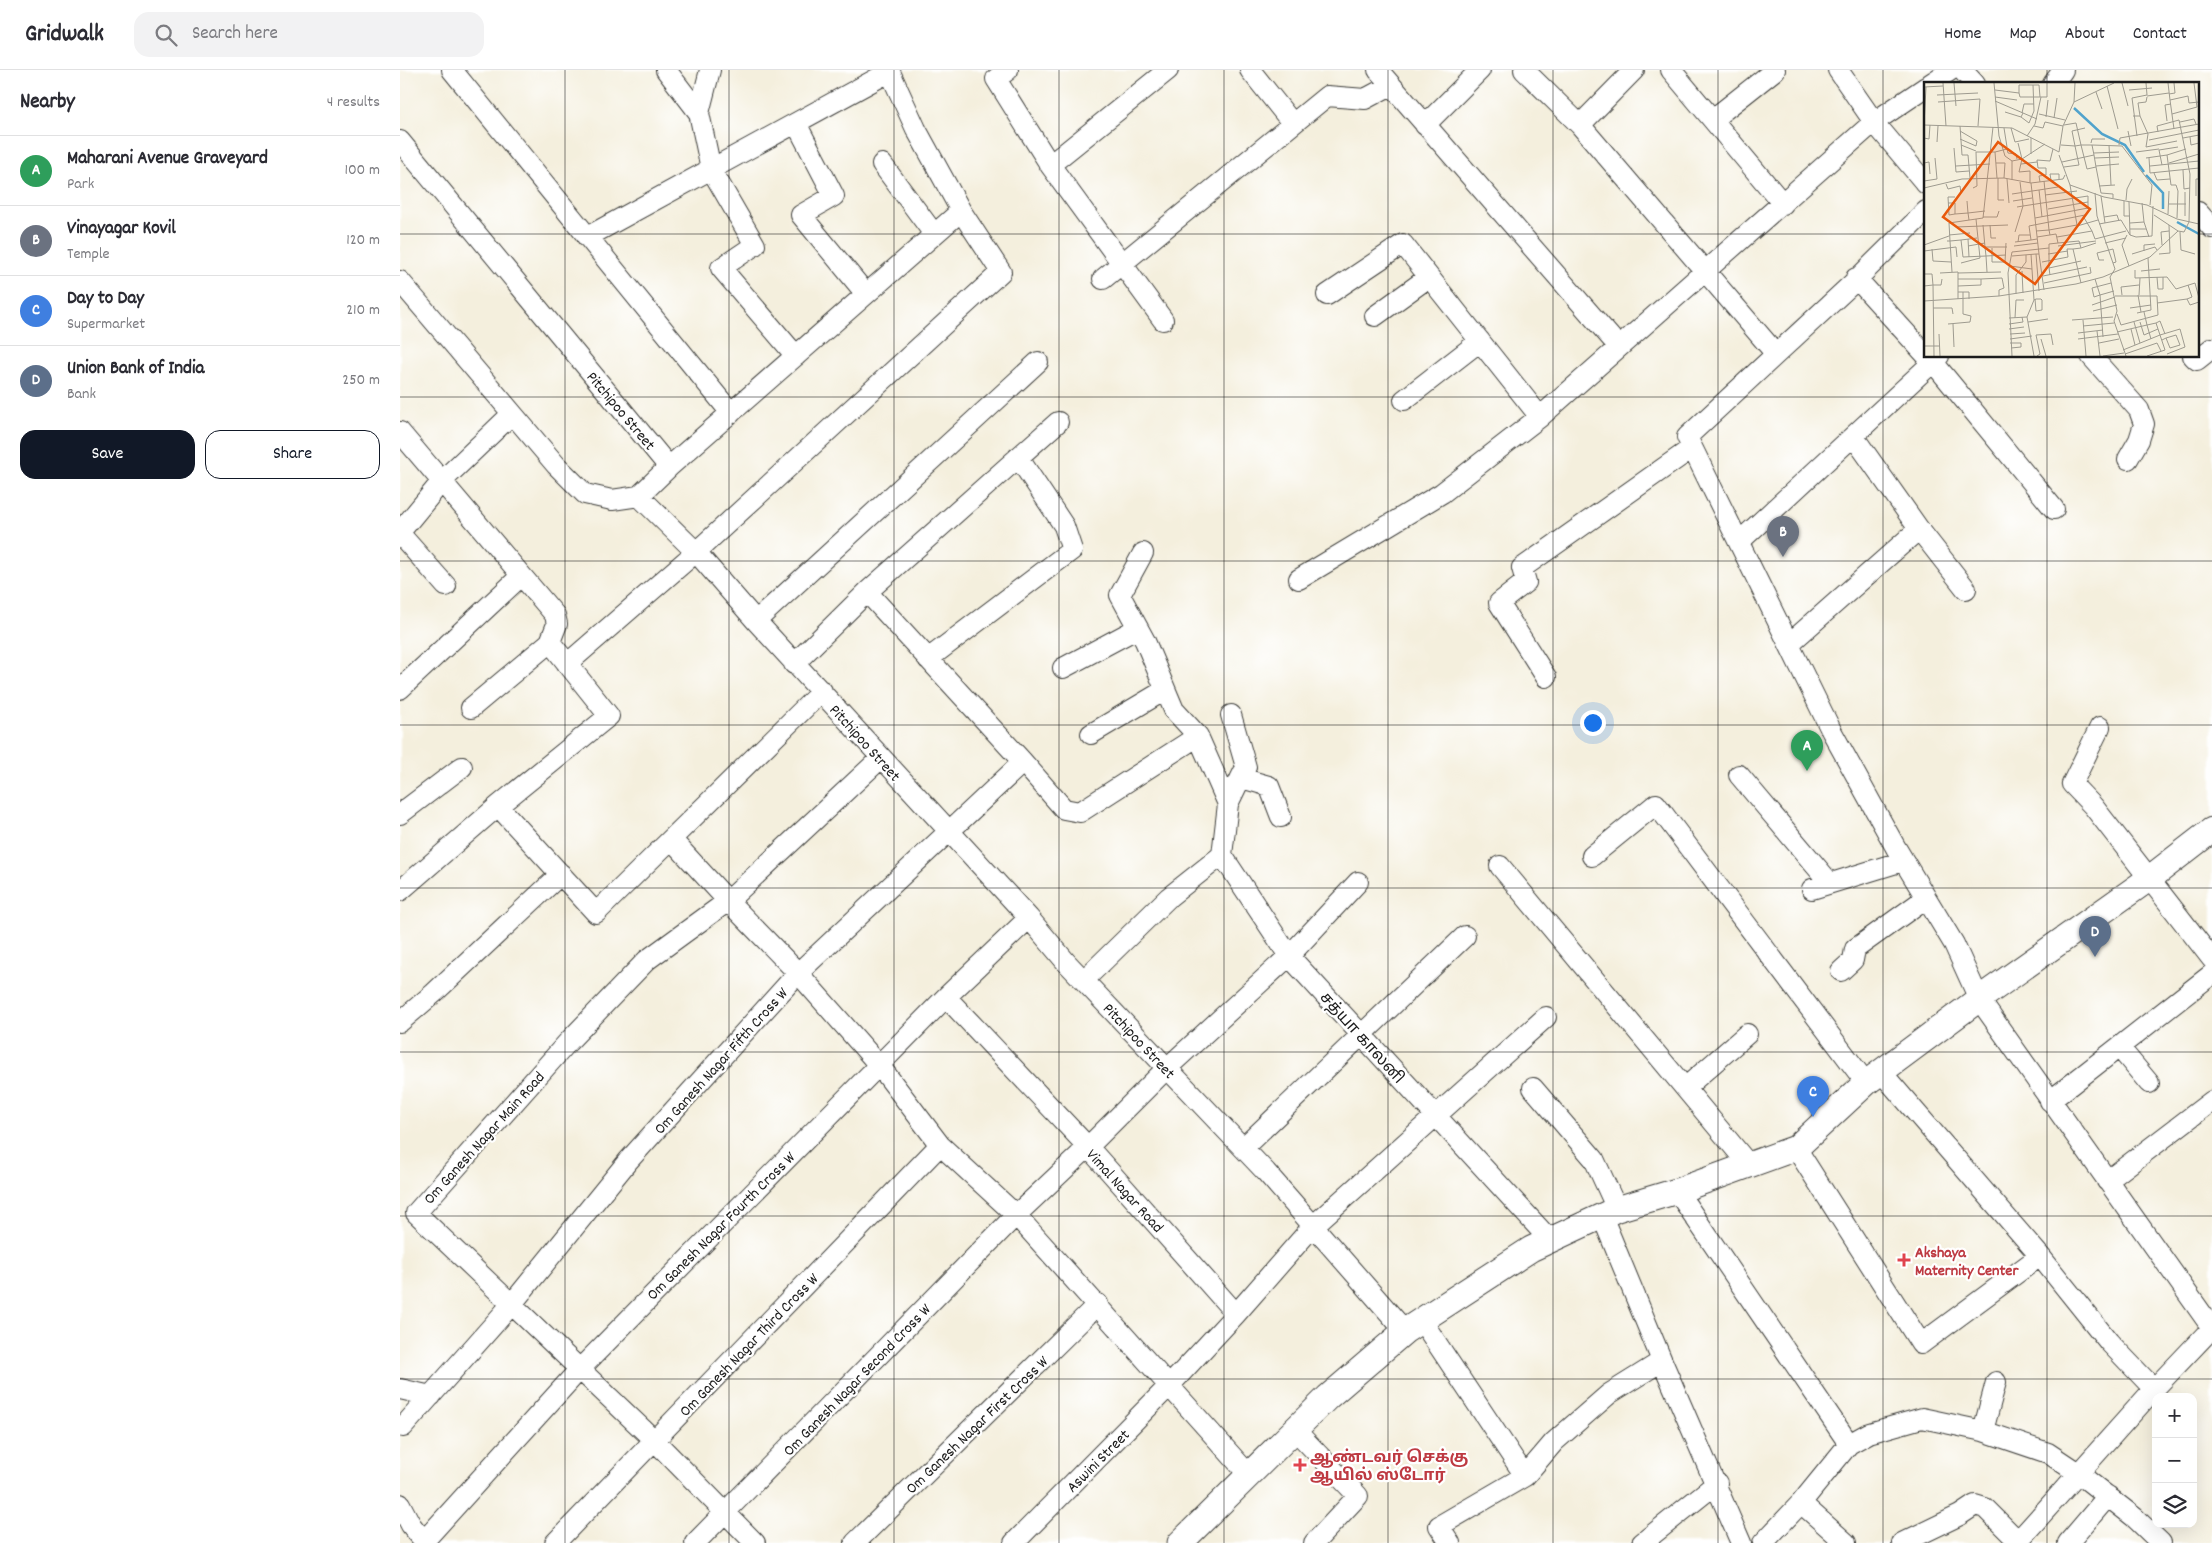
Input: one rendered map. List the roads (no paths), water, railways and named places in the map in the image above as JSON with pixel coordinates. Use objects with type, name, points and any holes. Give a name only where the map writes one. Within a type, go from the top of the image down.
[{"type":"main road","points":[[1180,1543],[1328,1397],[1414,1326],[1531,1248],[1609,1213],[1677,1191],[1796,1148],[1874,1078],[1979,999],[2150,878],[2212,830]]},
{"type":"street","points":[[666,70],[699,112],[711,169],[755,245],[720,268],[796,356]]},
{"type":"street","points":[[699,112],[710,70]]},
{"type":"street","points":[[1008,70],[996,79],[1050,165],[1162,320]]},
{"type":"street","points":[[1050,165],[1168,70]]},
{"type":"street","points":[[1250,70],[1293,124]]},
{"type":"street","points":[[1426,125],[1480,70]]},
{"type":"street","points":[[1524,70],[1580,125],[1776,354]]},
{"type":"street","points":[[1580,125],[1634,70]]},
{"type":"street","points":[[1671,70],[1783,204]]},
{"type":"street","points":[[1713,119],[1776,70]]},
{"type":"street","points":[[1838,70],[1874,122],[1924,182]]},
{"type":"street","points":[[1933,82],[1951,70]]},
{"type":"street","points":[[1962,70],[1974,82]]},
{"type":"street","points":[[2054,82],[2063,70]]},
{"type":"street","points":[[567,664],[696,552],[1001,272],[961,211],[916,129],[889,71],[587,237]]},
{"type":"street","points":[[462,74],[587,237],[731,413]]},
{"type":"street","points":[[1103,280],[1327,96],[1364,99],[1384,77],[1619,347]]},
{"type":"street","points":[[1299,579],[1442,493],[1540,417],[1874,122],[1924,88]]},
{"type":"street","points":[[796,123],[834,196],[801,215],[866,294]]},
{"type":"street","name":"Pitchipoo Street","points":[[400,141],[669,467]]},
{"type":"street","points":[[882,164],[934,234]]},
{"type":"street","points":[[400,281],[556,465],[585,494],[612,500],[639,496],[669,467],[961,211]]},
{"type":"street","points":[[1902,1543],[1960,1515],[1975,1505],[1985,1508],[2019,1542],[2154,1388],[2212,1328],[1979,999],[1954,944],[1903,861],[1832,732],[1687,437],[1924,213]]},
{"type":"street","points":[[2200,214],[2212,228]]},
{"type":"street","points":[[1327,295],[1403,244],[1540,417]]},
{"type":"street","points":[[1376,316],[1429,277]]},
{"type":"street","points":[[1856,278],[1924,350]]},
{"type":"street","points":[[1404,400],[1480,342]]},
{"type":"street","points":[[2200,358],[2212,348]]},
{"type":"street","points":[[1739,542],[1769,512],[1854,437],[1930,358]]},
{"type":"street","points":[[1932,358],[2054,509]]},
{"type":"street","points":[[2093,358],[2139,410],[2144,424],[2128,459]]},
{"type":"street","points":[[756,621],[1038,362]]},
{"type":"street","points":[[446,586],[400,533],[442,481],[512,414]]},
{"type":"street","points":[[794,664],[867,592],[1058,422]]},
{"type":"street","points":[[400,432],[555,615],[557,624],[550,642],[471,708]]},
{"type":"street","points":[[1854,437],[1919,530],[1966,589]]},
{"type":"street","points":[[1546,677],[1499,603],[1526,582],[1522,568],[1692,448]]},
{"type":"street","points":[[928,659],[1072,550],[1064,526],[1018,457]]},
{"type":"street","name":"Pitchipoo Street","points":[[639,496],[696,552],[794,664],[822,691],[949,833],[1084,980],[1243,1148],[1313,1226],[1414,1326],[1525,1476]]},
{"type":"street","points":[[1789,644],[1919,530]]},
{"type":"street","points":[[1142,553],[1120,595],[1138,628],[1174,710],[1198,736],[1228,804]]},
{"type":"street","points":[[400,689],[521,576]]},
{"type":"street","points":[[867,592],[1064,809],[1080,812],[1198,736]]},
{"type":"street","points":[[1063,668],[1138,628]]},
{"type":"street","points":[[400,891],[498,806],[609,716],[550,642]]},
{"type":"street","points":[[1091,734],[1165,690]]},
{"type":"street","points":[[498,806],[596,913],[822,691]]},
{"type":"street","points":[[1084,980],[1169,897],[1222,854],[1228,804],[1246,767],[1231,716]]},
{"type":"street","points":[[2100,727],[2072,784],[2093,806],[2212,960]]},
{"type":"street","name":"Om Ganesh Nagar Main Road","points":[[755,1543],[655,1441],[511,1305],[408,1213],[647,960],[728,900],[881,758]]},
{"type":"street","name":"Om Ganesh Nagar Fifth Cross W","points":[[403,1427],[511,1305],[628,1161],[798,973],[1023,762]]},
{"type":"street","points":[[400,814],[462,767]]},
{"type":"street","points":[[1739,775],[1821,886],[1903,861]]},
{"type":"street","points":[[1241,778],[1269,786],[1281,817]]},
{"type":"street","points":[[1592,856],[1656,804],[1874,1078],[2040,1256],[2109,1342],[2154,1388]]},
{"type":"street","points":[[672,840],[798,973],[878,1064],[940,1145],[1016,1215],[1098,1304],[1250,1476]]},
{"type":"street","name":"சத்யா காலனி","points":[[1222,854],[1289,956],[1550,1240]]},
{"type":"street","points":[[1500,866],[1749,1165]]},
{"type":"street","points":[[400,1022],[561,874]]},
{"type":"street","points":[[1167,1068],[1289,956],[1358,882]]},
{"type":"street","points":[[1841,971],[1853,960],[1855,949],[1926,898]]},
{"type":"street","name":"Om Ganesh Nagar Fourth Cross W","points":[[425,1542],[579,1370],[878,1064],[1029,918]]},
{"type":"street","points":[[1243,1148],[1465,936]]},
{"type":"street","points":[[2050,1101],[2212,974]]},
{"type":"street","name":"Vimal Nagar Road","points":[[946,997],[1088,1147],[1236,1314]]},
{"type":"street","points":[[1170,1385],[1236,1314],[1313,1226],[1546,1017]]},
{"type":"street","points":[[1685,1088],[1747,1034]]},
{"type":"street","points":[[2119,1047],[2149,1083]]},
{"type":"street","name":"Om Ganesh Nagar Second Cross W","points":[[695,1543],[726,1514],[1016,1215],[1167,1068]]},
{"type":"street","points":[[1534,1088],[1594,1159],[1609,1213],[1662,1361],[1717,1483],[1741,1543]]},
{"type":"street","points":[[2107,1181],[2212,1101]]},
{"type":"street","name":"Om Ganesh Nagar Third Cross W","points":[[555,1543],[940,1145]]},
{"type":"street","points":[[1796,1148],[1921,1344],[2040,1256]]},
{"type":"street","points":[[1677,1191],[1849,1444]]},
{"type":"street","name":"Om Ganesh Nagar First Cross W","points":[[855,1543],[1098,1304]]},
{"type":"street","points":[[1450,1543],[1439,1526],[1525,1476],[1554,1442],[1609,1394],[1662,1361]]},
{"type":"street","points":[[1983,1431],[1996,1382]]},
{"type":"street","name":"Aswini Street","points":[[1024,1540],[1170,1385]]},
{"type":"street","points":[[400,1389],[431,1396]]},
{"type":"street","points":[[1763,1543],[1801,1503],[1849,1444],[1869,1433],[1922,1418],[1983,1431],[2048,1453],[2108,1496],[2134,1517],[2161,1543]]},
{"type":"street","points":[[1295,1430],[1358,1496],[1314,1543]]},
{"type":"street","points":[[1642,1543],[1652,1533],[1717,1483]]},
{"type":"street","points":[[2068,1543],[2108,1496]]},
{"type":"street","points":[[1801,1503],[1846,1543]]},
{"type":"street","points":[[400,1504],[406,1531],[425,1542]]},
{"type":"place","name":"Vinayagar Kovil","points":[[1783,557]]},
{"type":"place","name":"Maharani Avenue Graveyard","points":[[1807,771]]},
{"type":"place","name":"Union Bank of India","points":[[2095,957]]},
{"type":"place","name":"Day to Day","points":[[1813,1117]]},
{"type":"place","name":"Akshaya Maternity Center","points":[[1904,1260]]},
{"type":"place","name":"ஆண்டவர் செக்கு ஆயில் ஸ்டோர்","points":[[1300,1465]]}]
